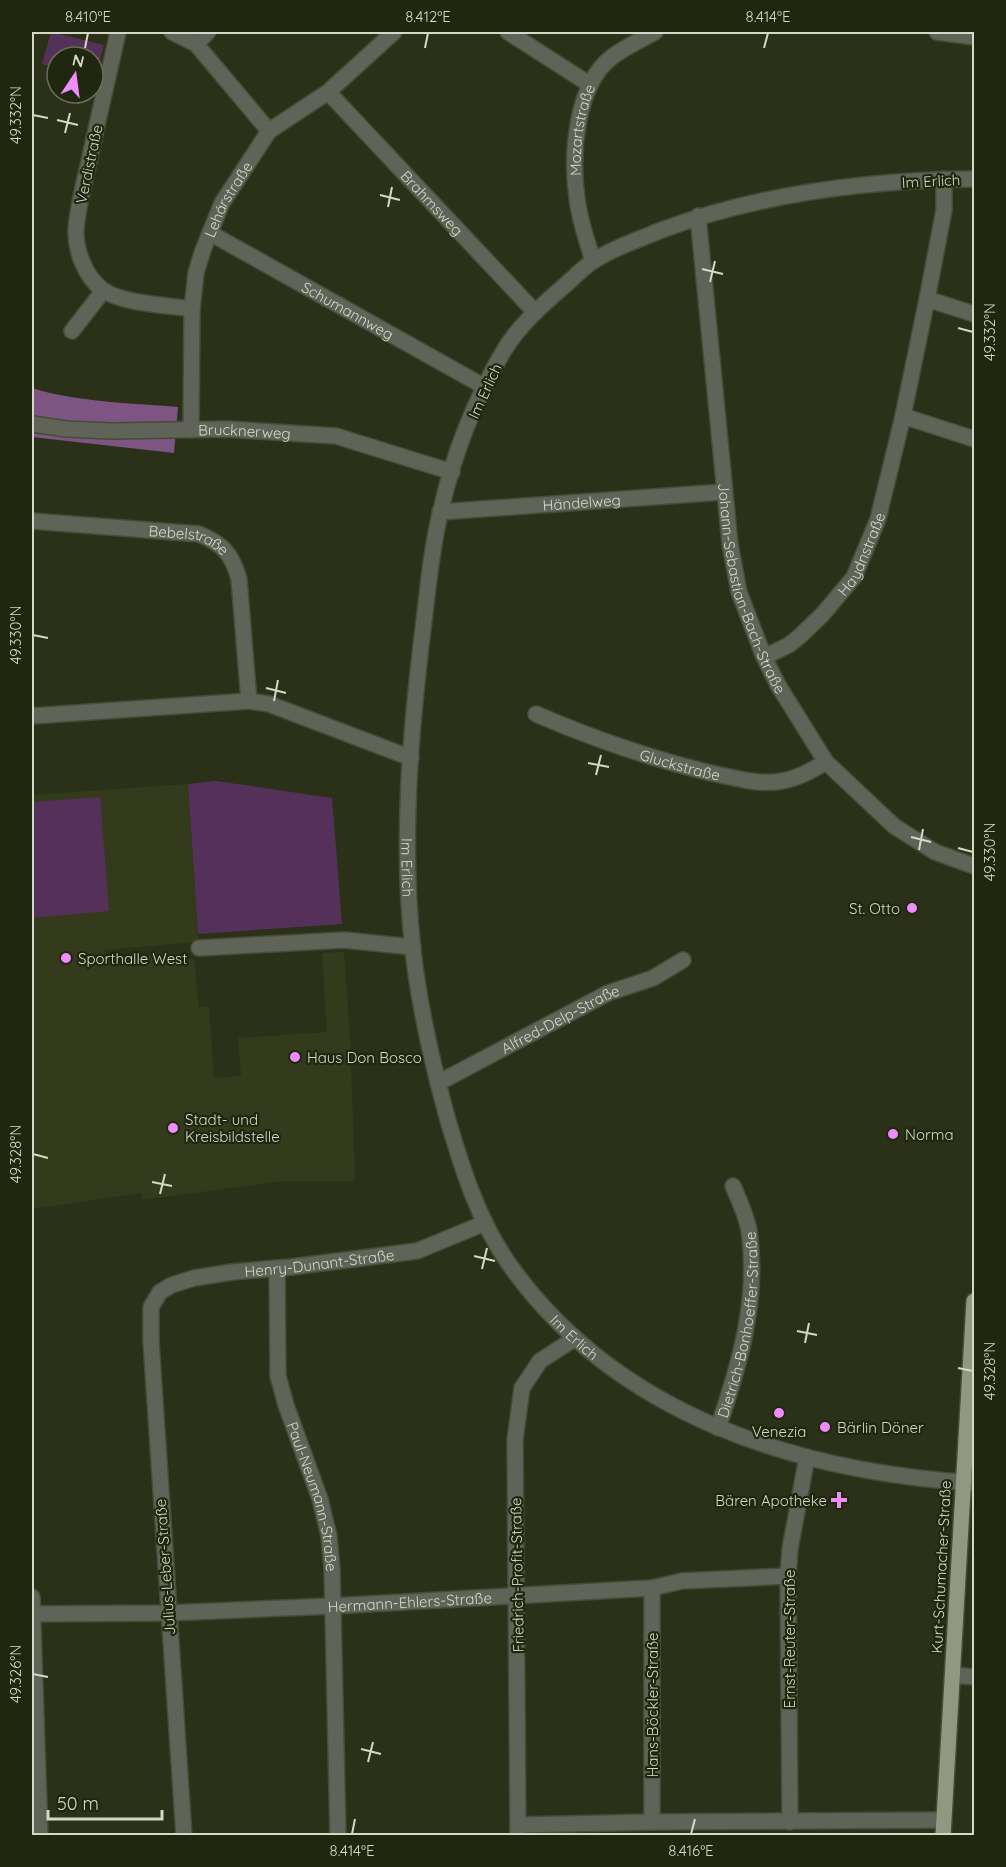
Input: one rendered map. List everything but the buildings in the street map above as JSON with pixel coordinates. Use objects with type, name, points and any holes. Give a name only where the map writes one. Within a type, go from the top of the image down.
[{"type":"main road","name":"Kurt-Schumacher-Straße","points":[[944,1828],[953,1675],[969,1483],[975,1301]]},
{"type":"street","name":"Verdistraße","points":[[103,291],[84,267],[76,231],[118,32]]},
{"type":"street","points":[[172,32],[196,44],[269,131]]},
{"type":"street","points":[[196,44],[208,32]]},
{"type":"street","name":"Lehárstraße","points":[[191,430],[192,309],[196,273],[222,204],[269,131],[328,92],[394,32]]},
{"type":"street","points":[[508,32],[589,84]]},
{"type":"street","name":"Mozartstraße","points":[[593,261],[577,200],[574,158],[580,115],[589,84],[610,58],[655,32]]},
{"type":"street","points":[[938,32],[975,37]]},
{"type":"street","name":"Brahmsweg","points":[[328,92],[535,312]]},
{"type":"street","name":"Im Erlich","points":[[969,1483],[866,1471],[807,1457],[718,1428],[679,1410],[630,1382],[574,1339],[537,1300],[508,1262],[485,1223],[463,1172],[430,1050],[413,947],[409,874],[413,711],[440,512],[452,472],[485,387],[506,347],[535,312],[593,261],[627,244],[698,216],[797,192],[944,179],[975,179]]},
{"type":"street","name":"Haydnstraße","points":[[764,657],[789,645],[800,636],[854,578],[878,519],[903,416],[927,299],[944,210],[944,179]]},
{"type":"street","name":"Johann-Sebastian-Bach-Straße","points":[[698,216],[723,492],[733,567],[739,592],[764,657],[778,685],[826,762],[894,826],[934,852],[975,866]]},
{"type":"street","name":"Schumannweg","points":[[210,233],[485,387]]},
{"type":"street","points":[[72,332],[103,291],[123,298],[192,309]]},
{"type":"street","points":[[927,299],[975,314]]},
{"type":"street","points":[[903,416],[975,439]]},
{"type":"street","name":"Brucknerweg","points":[[32,424],[66,429],[111,431],[227,429],[336,436],[452,472]]},
{"type":"street","name":"Händelweg","points":[[440,512],[723,492]]},
{"type":"street","name":"Bebelstraße","points":[[32,521],[199,534],[213,540],[226,550],[235,563],[240,579],[249,701]]},
{"type":"street","points":[[32,716],[249,701],[269,704],[411,758]]},
{"type":"street","name":"Gluckstraße","points":[[536,714],[594,739],[639,754],[754,782],[774,782],[803,776],[826,762]]},
{"type":"street","points":[[199,948],[344,940],[413,947]]},
{"type":"street","name":"Alfred-Delp-Straße","points":[[438,1083],[608,993],[653,978],[683,960]]},
{"type":"street","name":"Dietrich-Bonhoeffer-Straße","points":[[718,1428],[742,1354],[752,1288],[748,1229],[733,1186]]},
{"type":"street","name":"Henry-Dunant-Straße","points":[[154,1299],[160,1292],[172,1285],[194,1278],[417,1251],[485,1223]]},
{"type":"street","name":"Paul-Neumann-Straße","points":[[277,1268],[278,1376],[286,1405],[320,1499],[327,1527],[332,1568],[339,1836]]},
{"type":"street","name":"Julius-Leber-Straße","points":[[154,1299],[150,1312],[150,1331],[184,1836]]},
{"type":"street","name":"Friedrich-Profit-Straße","points":[[519,1831],[515,1440],[522,1388],[540,1361],[574,1339]]},
{"type":"street","name":"Ernst-Reuter-Straße","points":[[790,1822],[788,1576],[790,1549],[807,1457]]},
{"type":"street","name":"Hermann-Ehlers-Straße","points":[[32,1614],[168,1613],[333,1606],[652,1588],[682,1581],[788,1576]]},
{"type":"street","name":"Hans-Böckler-Straße","points":[[652,1588],[652,1822]]},
{"type":"street","points":[[32,1597],[40,1836]]},
{"type":"street","points":[[953,1675],[975,1677]]},
{"type":"street","points":[[519,1831],[652,1822],[852,1820],[944,1828]]},
{"type":"shaded area","points":[[51,32],[104,45],[47,45]]},
{"type":"shaded area","points":[[32,388],[85,399],[178,407],[174,453],[32,437]]},
{"type":"shaded area","points":[[216,781],[332,798],[342,924],[198,934],[188,784]]},
{"type":"shaded area","points":[[188,784],[198,942],[104,950],[110,959],[169,955],[170,961],[194,959],[199,1007],[209,1007],[214,1078],[241,1076],[238,1038],[327,1032],[322,953],[344,952],[350,1036],[355,1181],[283,1181],[142,1200],[141,1193],[32,1209],[32,795]]},
{"type":"shaded area","points":[[100,797],[109,911],[32,918],[32,802]]},
{"type":"place","name":"St. Otto","points":[[912,908]]},
{"type":"place","name":"Sporthalle West","points":[[66,958]]},
{"type":"place","name":"Haus Don Bosco","points":[[295,1057]]},
{"type":"place","name":"Stadt- und Kreisbildstelle","points":[[173,1128]]},
{"type":"place","name":"Norma","points":[[893,1134]]},
{"type":"place","name":"Venezia","points":[[779,1413]]},
{"type":"place","name":"Bärlin Döner","points":[[825,1427]]},
{"type":"place","name":"Bären Apotheke","points":[[839,1500]]}]
